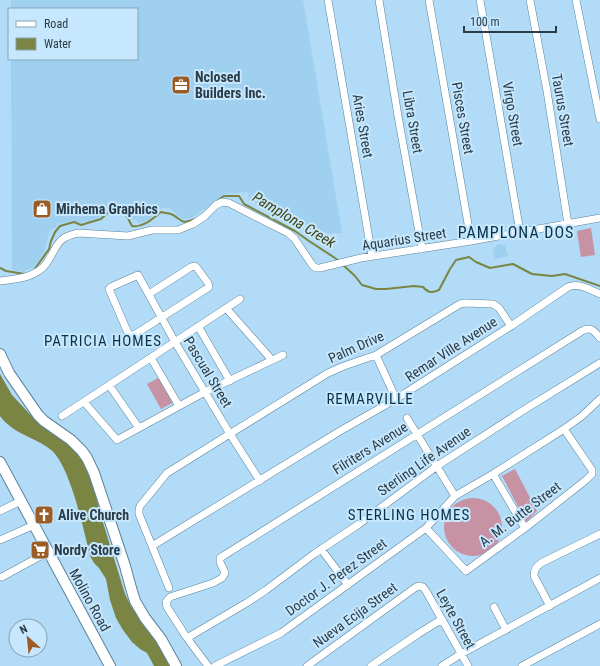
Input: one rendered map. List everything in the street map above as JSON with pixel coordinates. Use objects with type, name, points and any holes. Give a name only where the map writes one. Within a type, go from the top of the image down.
[{"type":"main road","points":[[0,354],[8,373],[38,415],[47,424],[71,440],[87,458],[94,473],[136,601],[145,618],[161,639],[176,666]]},
{"type":"main road","name":"Molino Road","points":[[2,469],[21,501],[110,666]]},
{"type":"street","name":"Aries Street","points":[[328,0],[372,256]]},
{"type":"street","name":"Libra Street","points":[[379,0],[422,249]]},
{"type":"street","name":"Pisces Street","points":[[429,0],[471,241]]},
{"type":"street","name":"Virgo Street","points":[[480,0],[520,232]]},
{"type":"street","name":"Taurus Street","points":[[530,0],[547,91],[568,224]]},
{"type":"street","points":[[576,0],[600,119]]},
{"type":"street","name":"Aquarius Street","points":[[0,281],[23,278],[37,272],[46,264],[58,243],[63,238],[70,235],[78,233],[128,236],[152,230],[178,230],[193,224],[205,216],[216,205],[222,202],[232,204],[288,233],[294,238],[313,266],[316,268],[372,256],[471,241],[600,218]]},
{"type":"street","points":[[148,294],[195,266],[208,283],[209,286],[161,318]]},
{"type":"street","name":"Pascual Street","points":[[161,318],[134,335],[130,335],[109,289],[138,275],[175,342],[230,434],[260,480]]},
{"type":"street","name":"Remar Ville Avenue","points":[[152,546],[340,431],[396,399],[511,326],[564,290],[573,285],[583,287],[600,294]]},
{"type":"street","points":[[62,416],[240,299]]},
{"type":"street","name":"Palm Drive","points":[[152,546],[139,514],[139,510],[140,506],[167,473],[328,373],[376,355],[462,303],[493,304],[499,308],[511,326]]},
{"type":"street","points":[[226,308],[272,360]]},
{"type":"street","points":[[198,326],[230,381]]},
{"type":"street","name":"Filriters Avenue","points":[[187,638],[167,607],[166,602],[170,598],[214,583],[222,578],[225,573],[220,562],[220,558],[586,329],[593,330],[600,338]]},
{"type":"street","points":[[84,402],[117,440],[205,392],[283,355]]},
{"type":"street","points":[[376,355],[396,399]]},
{"type":"street","points":[[151,358],[180,406]]},
{"type":"street","name":"Sterling Life Avenue","points":[[187,638],[248,602],[321,549],[359,524],[437,466],[600,363]]},
{"type":"street","points":[[109,385],[139,428]]},
{"type":"street","name":"Doctor J. Perez Street","points":[[214,666],[281,633],[426,528],[455,496],[493,474],[582,416],[600,399]]},
{"type":"street","points":[[406,418],[455,496]]},
{"type":"street","name":"A. M. Butte Street","points":[[426,528],[466,571],[525,528],[592,474],[592,470],[564,428]]},
{"type":"street","points":[[493,474],[525,528]]},
{"type":"street","points":[[0,511],[21,501]]},
{"type":"street","points":[[0,540],[34,525]]},
{"type":"street","points":[[550,606],[534,576],[534,572],[537,567],[600,534]]},
{"type":"street","points":[[152,546],[169,588]]},
{"type":"street","points":[[321,549],[348,585]]},
{"type":"street","points":[[2,577],[48,552]]},
{"type":"street","points":[[442,666],[461,654],[600,578]]},
{"type":"street","name":"Leyte Street","points":[[420,586],[426,591],[468,666]]},
{"type":"street","name":"Nueva Ecija Street","points":[[307,666],[416,587],[420,586]]},
{"type":"street","points":[[494,607],[506,630]]},
{"type":"street","points":[[371,666],[442,619]]},
{"type":"street","points":[[522,666],[600,624]]},
{"type":"street","points":[[187,638],[208,666]]},
{"type":"shaded area","points":[[11,0],[303,0],[342,233],[307,234],[306,224],[271,207],[249,201],[248,192],[225,194],[213,204],[191,218],[182,219],[169,208],[162,208],[153,213],[150,219],[140,223],[133,219],[128,208],[118,203],[100,218],[81,223],[73,221],[57,224],[57,226],[50,230],[44,253],[34,267],[24,272],[12,270],[11,60],[138,60],[138,8],[11,8]]},
{"type":"shaded area","points":[[591,228],[595,255],[581,257],[577,231]]},
{"type":"shaded area","points":[[502,244],[503,246],[505,245],[508,256],[495,259],[493,247]]},
{"type":"shaded area","points":[[160,377],[174,402],[161,409],[147,384]]},
{"type":"shaded area","points":[[515,469],[537,511],[526,522],[502,476]]},
{"type":"shaded area","points":[[473,498],[489,503],[497,511],[502,527],[497,543],[489,551],[473,556],[457,551],[449,543],[444,527],[449,511],[457,503]]},
{"type":"water","points":[[0,374],[12,395],[38,423],[70,444],[82,458],[94,489],[125,594],[132,608],[163,651],[170,666],[154,666],[147,653],[132,642],[116,618],[110,600],[106,579],[90,556],[75,499],[64,469],[58,458],[51,450],[11,427],[0,416]]},
{"type":"waterway","name":"Pamplona Creek","points":[[217,201],[224,196],[239,196],[244,204],[295,231],[339,261]]},
{"type":"waterway","name":"Pamplona Creek","points":[[34,270],[49,249],[55,232],[60,226],[74,222],[81,225],[101,219],[116,205],[123,209],[132,226],[140,226],[161,212],[171,214],[184,222],[195,219]]},
{"type":"waterway","name":"Pamplona Creek","points":[[342,264],[362,285],[376,289],[414,286],[423,287],[430,292],[437,291],[456,260],[469,257],[490,268],[513,264],[532,274],[552,276],[565,274],[600,286]]},
{"type":"waterway","name":"Pamplona Creek","points":[[0,268],[6,271],[25,274]]},
{"type":"place","name":"Nclosed Builders Inc.","points":[[181,85]]},
{"type":"place","name":"Mirhema Graphics","points":[[42,209]]},
{"type":"place","name":"Alive Church","points":[[44,515]]},
{"type":"place","name":"Nordy Store","points":[[40,550]]},
{"type":"district","name":"PAMPLONA DOS","points":[[516,232]]},
{"type":"district","name":"PATRICIA HOMES","points":[[103,341]]},
{"type":"district","name":"REMARVILLE","points":[[370,399]]},
{"type":"district","name":"STERLING HOMES","points":[[409,515]]}]
